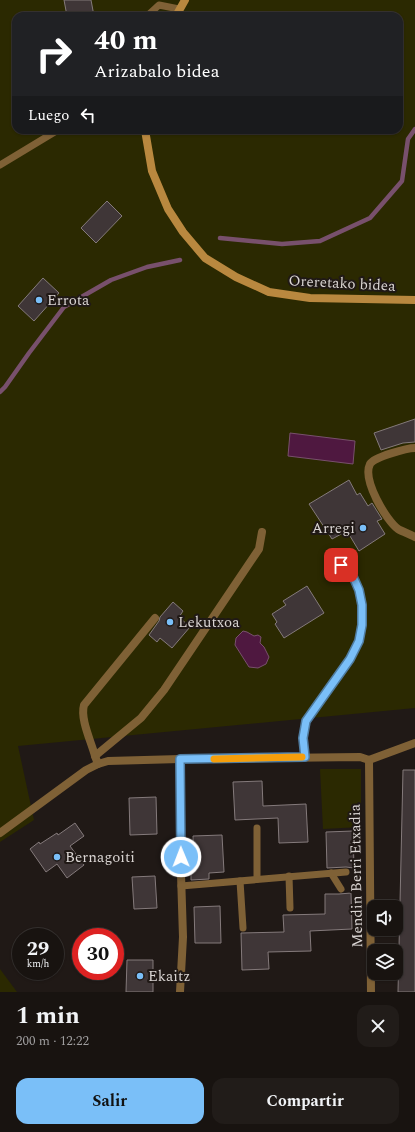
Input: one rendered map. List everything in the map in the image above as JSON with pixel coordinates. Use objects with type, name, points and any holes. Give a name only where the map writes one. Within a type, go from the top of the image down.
[{"type":"main road","points":[[178,12],[185,0]]},
{"type":"main road","name":"Oreretako bidea","points":[[146,134],[152,171],[168,209],[183,232],[206,258],[218,266],[236,277],[269,292],[310,298],[415,300]]},
{"type":"street","points":[[415,448],[398,451],[372,461],[369,465],[368,474],[379,505],[398,529],[415,537]]},
{"type":"street","points":[[0,833],[86,770],[141,718],[164,690],[259,549],[262,532]]},
{"type":"street","points":[[305,757],[303,738],[306,721],[350,659],[359,641],[362,625],[362,605],[359,590],[351,572],[341,565],[331,563]]},
{"type":"street","points":[[97,760],[82,711],[84,705],[155,618]]},
{"type":"street","points":[[97,760],[108,762],[305,757],[360,757],[369,760],[415,743]]},
{"type":"street","points":[[180,759],[180,843],[183,937],[180,992]]},
{"type":"street","name":"Mendin Berri Etxadia","points":[[369,760],[371,992]]},
{"type":"lane","points":[[151,12],[159,5],[175,12]]},
{"type":"lane","points":[[0,165],[51,134]]},
{"type":"lane","points":[[257,828],[257,879]]},
{"type":"lane","points":[[181,886],[346,872]]},
{"type":"lane","points":[[330,873],[341,889]]},
{"type":"lane","points":[[289,876],[290,908]]},
{"type":"lane","points":[[240,881],[243,928]]},
{"type":"shaded area","points":[[0,0],[415,0],[415,708],[18,746],[34,820],[0,842]]},
{"type":"shaded area","points":[[290,433],[355,441],[353,464],[288,456]]},
{"type":"shaded area","points":[[243,631],[254,636],[258,635],[261,637],[260,643],[264,647],[269,657],[266,664],[258,668],[249,667],[235,645],[236,638]]},
{"type":"shaded area","points":[[320,769],[361,769],[361,827],[323,829]]},
{"type":"shaded area","points":[[0,969],[17,992],[0,992]]},
{"type":"building","points":[[64,0],[91,0],[93,12],[66,12]]},
{"type":"building","points":[[107,201],[122,216],[96,243],[81,228]]},
{"type":"building","name":"Errota","points":[[43,278],[59,293],[34,321],[18,306]]},
{"type":"building","points":[[415,419],[415,442],[403,443],[381,450],[374,433]]},
{"type":"building","points":[[349,480],[357,495],[360,493],[368,506],[372,503],[382,519],[377,521],[385,534],[359,551],[347,531],[332,539],[309,504]]},
{"type":"building","points":[[307,586],[324,613],[284,638],[275,624],[277,622],[272,614],[286,605],[283,601]]},
{"type":"building","name":"Lekutxoa","points":[[173,602],[183,611],[179,617],[190,627],[172,648],[160,638],[157,642],[149,635],[159,621],[160,617]]},
{"type":"building","points":[[403,770],[415,770],[415,992],[398,992],[398,980],[403,980],[403,944],[399,944],[399,936],[403,936],[403,900],[400,900]]},
{"type":"building","points":[[262,781],[263,806],[306,804],[308,842],[279,843],[278,818],[235,820],[233,782]]},
{"type":"building","points":[[156,797],[157,834],[130,835],[129,798]]},
{"type":"building","name":"Bernagoiti","points":[[75,823],[84,836],[70,846],[84,865],[67,878],[57,864],[46,872],[30,849],[39,842],[40,844],[57,833],[58,835]]},
{"type":"building","points":[[353,831],[354,868],[327,868],[326,832]]},
{"type":"building","points":[[222,835],[224,872],[209,873],[209,879],[191,880],[191,870],[194,870],[193,836]]},
{"type":"building","points":[[155,876],[157,908],[134,909],[132,877]]},
{"type":"building","points":[[351,893],[352,929],[310,931],[311,951],[268,952],[269,969],[242,970],[241,933],[284,932],[283,915],[325,914],[325,894]]},
{"type":"building","points":[[220,906],[221,943],[195,943],[194,907]]},
{"type":"building","name":"Ekaitz","points":[[127,960],[153,960],[153,992],[126,992]]},
{"type":"waterway","points":[[220,238],[282,244],[320,241],[370,218],[402,181],[408,139],[415,129]]},
{"type":"waterway","points":[[0,392],[64,307],[111,280],[147,267],[180,260]]},
{"type":"slow traffic","points":[[214,759],[302,757]]},
{"type":"place","name":"Errota","points":[[39,300]]},
{"type":"place","name":"Arregi","points":[[363,528]]},
{"type":"place","name":"Lekutxoa","points":[[170,622]]},
{"type":"place","name":"Bernagoiti","points":[[57,857]]},
{"type":"place","name":"Ekaitz","points":[[140,976]]},
{"type":"route","points":[[181,857],[180,759],[305,757],[303,738],[306,721],[350,659],[359,641],[362,625],[362,605],[359,590],[351,572],[341,565]]}]
